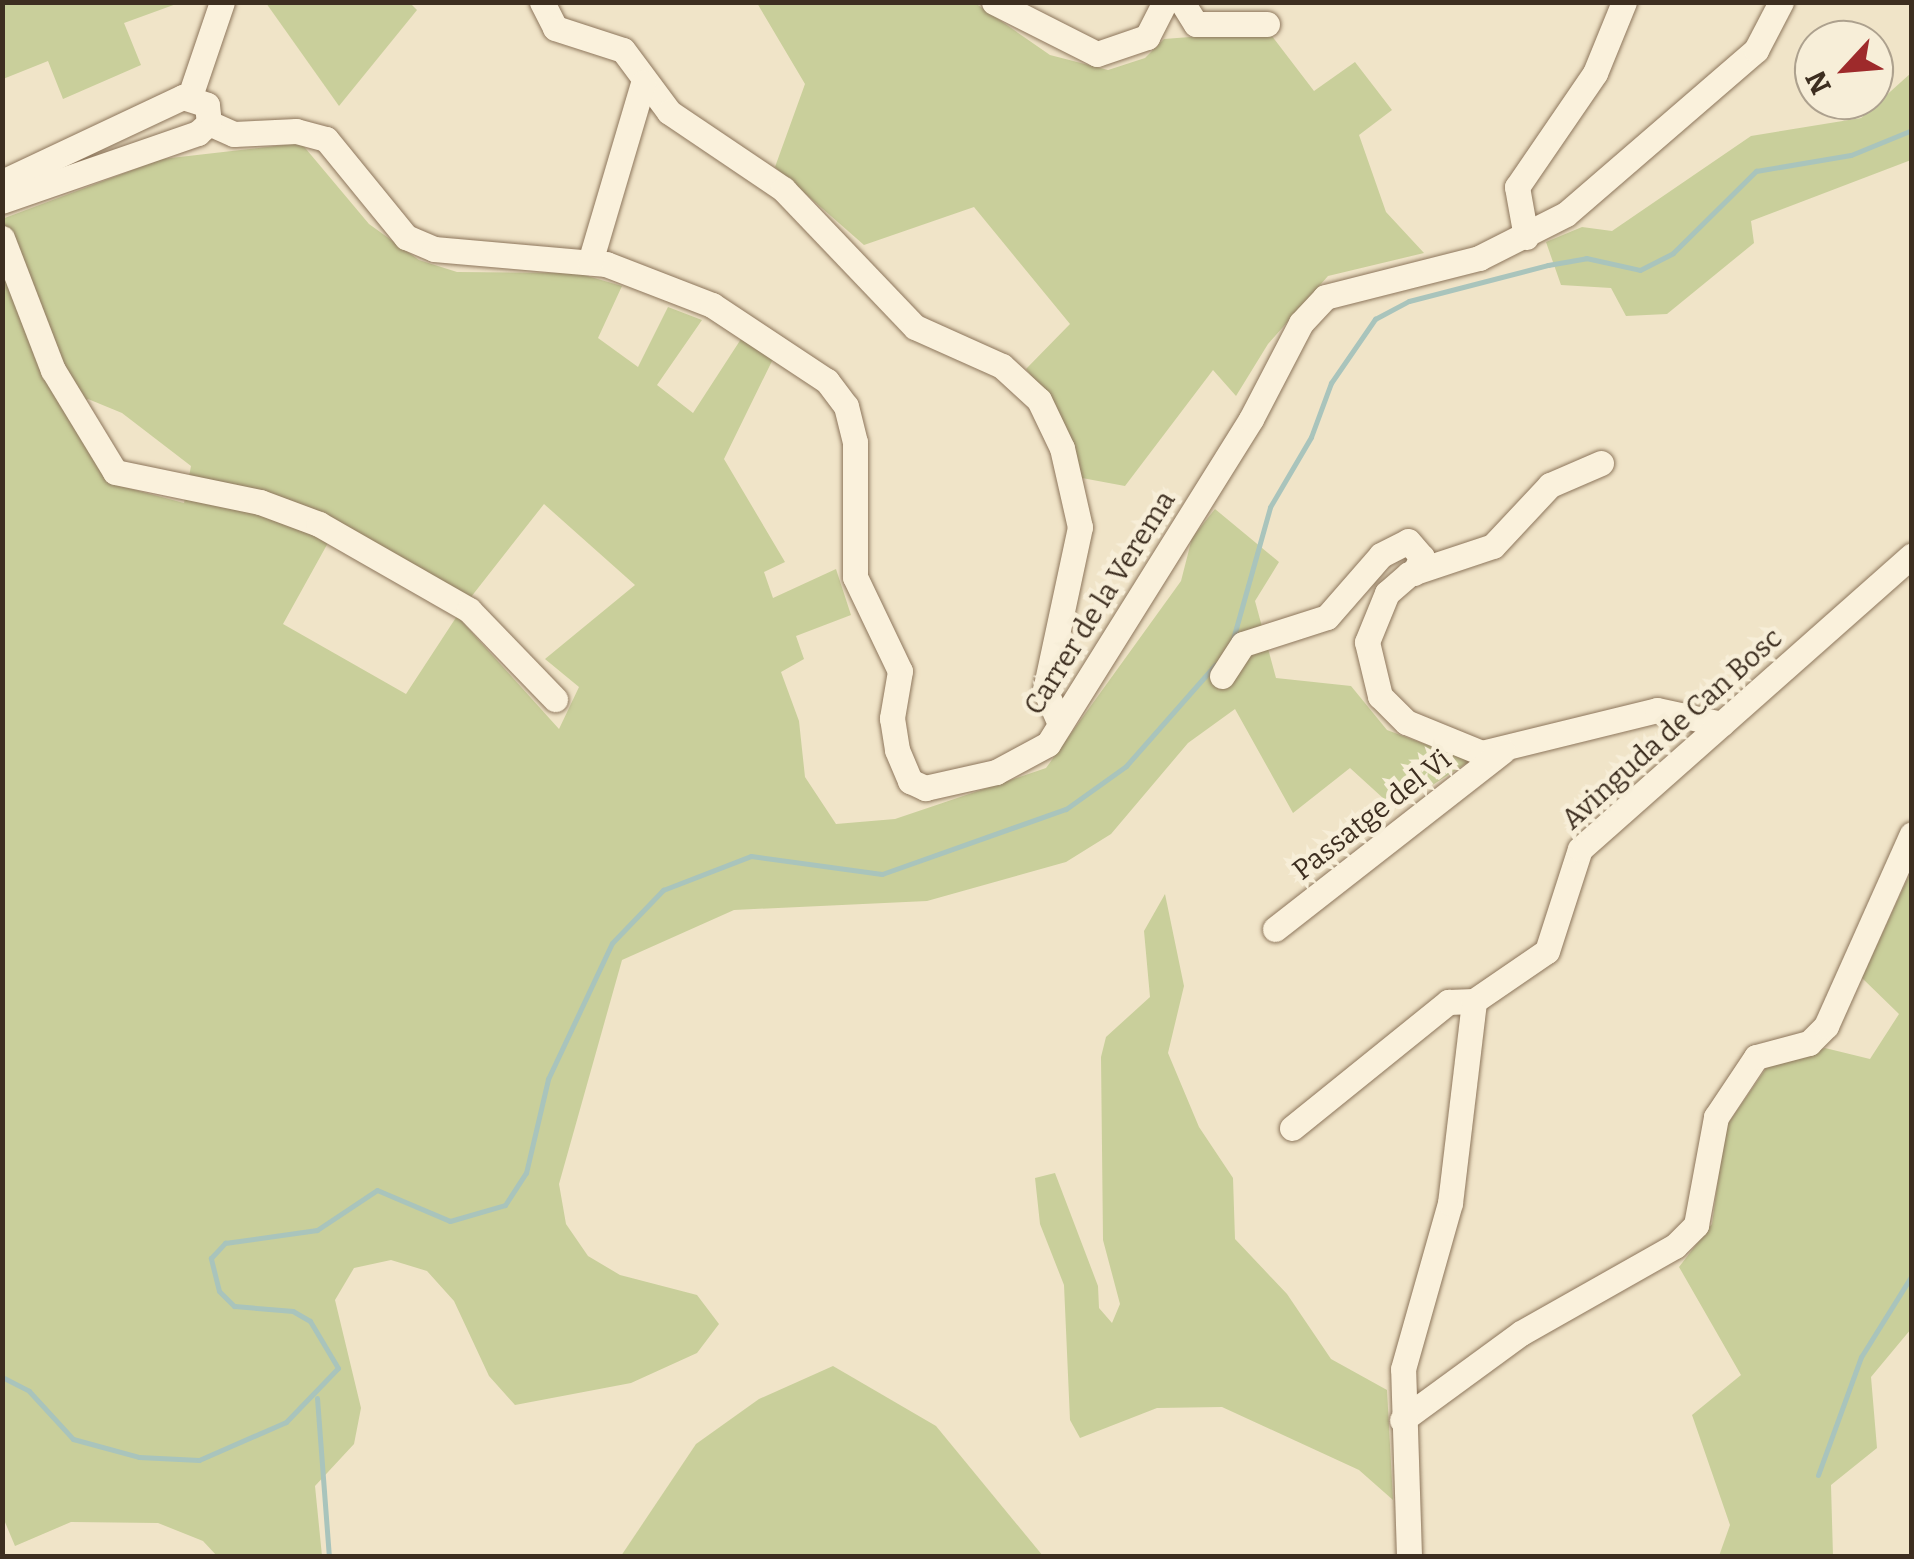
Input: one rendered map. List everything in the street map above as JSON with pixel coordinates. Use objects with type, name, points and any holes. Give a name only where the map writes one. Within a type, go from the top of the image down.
[{"type":"street","points":[[183,100],[222,2]]},
{"type":"street","points":[[542,2],[555,28],[623,50],[643,82],[669,112],[784,189],[915,327],[1002,366],[1049,414],[1080,528],[1045,690],[1060,724]]},
{"type":"street","points":[[994,2],[1086,52],[1107,54],[1147,37],[1165,2]]},
{"type":"street","points":[[1182,2],[1202,25],[1267,24]]},
{"type":"street","points":[[1526,236],[1517,187],[1596,73],[1624,2]]},
{"type":"street","name":"Carrer de la Verema","points":[[200,128],[234,134],[296,131],[326,139],[380,212],[434,249],[590,262],[712,305],[796,355],[846,406],[855,442],[856,577],[900,671],[892,718],[910,781],[926,788],[996,772],[1030,759],[1060,724],[1250,419],[1301,323],[1325,297],[1479,258],[1526,236],[1618,175],[1756,50],[1781,2]]},
{"type":"street","points":[[590,262],[643,82]]},
{"type":"street","points":[[2,182],[183,100],[208,105],[200,128],[2,200]]},
{"type":"street","points":[[2,238],[53,370],[115,472],[249,499],[319,524],[469,610],[556,700]]},
{"type":"street","points":[[1414,573],[1493,546],[1550,484],[1600,463]]},
{"type":"street","points":[[1222,676],[1243,644],[1328,617],[1381,556],[1408,541],[1422,556],[1414,573],[1372,616],[1367,642],[1380,696],[1406,722],[1482,753],[1656,710],[1721,724]]},
{"type":"street","name":"Avinguda de Can Bosc","points":[[1292,1128],[1448,1002],[1474,1001],[1547,951],[1580,849],[1912,555]]},
{"type":"street","name":"Passatge del Vi","points":[[1274,928],[1507,748]]},
{"type":"street","points":[[1402,1420],[1521,1333],[1676,1246],[1696,1225],[1716,1117],[1756,1057],[1809,1043],[1826,1026],[1912,834]]},
{"type":"street","points":[[1409,1556],[1402,1420],[1411,1325],[1450,1203],[1474,1001]]},
{"type":"green space","points":[[3,2],[179,3],[124,23],[141,65],[63,99],[48,61],[3,79]]},
{"type":"green space","points":[[266,3],[410,3],[417,10],[339,106]]},
{"type":"green space","points":[[757,3],[975,3],[1050,55],[1108,70],[1145,58],[1164,39],[1268,31],[1314,91],[1355,62],[1392,110],[1359,135],[1386,212],[1424,253],[1328,276],[1268,344],[1236,396],[1213,370],[1125,486],[1082,478],[1055,405],[1026,369],[1070,324],[974,207],[864,245],[775,167],[805,84]]},
{"type":"green space","points":[[1911,73],[1911,160],[1751,221],[1754,243],[1667,314],[1626,316],[1611,288],[1561,285],[1546,242],[1582,227],[1612,231],[1751,136],[1849,120],[1894,120],[1894,88]]},
{"type":"green space","points":[[301,143],[369,224],[419,260],[457,272],[577,273],[622,286],[598,338],[638,367],[668,307],[702,320],[657,385],[693,413],[741,339],[773,359],[724,459],[785,562],[764,572],[773,598],[836,569],[851,615],[796,636],[804,659],[781,672],[799,721],[805,777],[836,824],[895,819],[1046,768],[1181,581],[1192,538],[1215,509],[1279,562],[1255,601],[1276,678],[1351,686],[1387,730],[1470,761],[1395,809],[1350,768],[1293,813],[1235,709],[1188,743],[1111,834],[1066,862],[927,901],[734,910],[622,960],[559,1184],[566,1224],[588,1256],[620,1275],[697,1295],[719,1324],[697,1353],[631,1383],[515,1405],[489,1376],[454,1301],[427,1271],[391,1260],[354,1268],[335,1300],[361,1408],[354,1444],[315,1486],[322,1556],[217,1556],[203,1541],[158,1523],[71,1522],[15,1546],[2,1515],[2,219],[162,159]],"holes":[[[88,399],[122,413],[191,466],[184,503],[109,483],[67,411]],[[544,504],[635,585],[545,659],[579,687],[559,729],[457,616],[406,694],[283,624],[339,523],[471,597]]]},
{"type":"green space","points":[[1911,871],[1911,1329],[1871,1377],[1877,1448],[1831,1485],[1833,1556],[1719,1556],[1730,1525],[1692,1415],[1741,1375],[1679,1267],[1712,1224],[1725,1128],[1767,1067],[1825,1048],[1870,1059],[1899,1014],[1862,978]]},
{"type":"green space","points":[[1165,894],[1184,986],[1168,1053],[1199,1127],[1233,1178],[1235,1239],[1287,1294],[1331,1359],[1387,1390],[1393,1500],[1359,1470],[1222,1407],[1157,1408],[1080,1438],[1070,1420],[1064,1285],[1040,1224],[1035,1178],[1055,1173],[1098,1286],[1099,1308],[1112,1323],[1120,1304],[1103,1240],[1101,1057],[1106,1037],[1150,997],[1144,931]]},
{"type":"green space","points":[[833,1366],[936,1426],[1043,1556],[621,1556],[696,1444],[759,1399]]},
{"type":"waterway","points":[[1233,639],[1270,507],[1311,437],[1331,383],[1375,319],[1409,301],[1548,265],[1586,258],[1640,270],[1673,253],[1756,171],[1851,155],[1912,130]]},
{"type":"waterway","points":[[2,1377],[29,1391],[73,1439],[139,1457],[199,1460],[286,1422],[338,1368],[310,1321],[293,1311],[234,1306],[219,1291],[211,1258],[225,1243],[317,1230],[377,1190],[450,1221],[505,1205],[526,1173],[548,1079],[612,943],[663,890],[751,856],[882,874],[1066,809],[1126,766],[1215,665]]},
{"type":"waterway","points":[[1818,1475],[1861,1357],[1912,1275]]},
{"type":"waterway","points":[[317,1398],[329,1556]]}]
